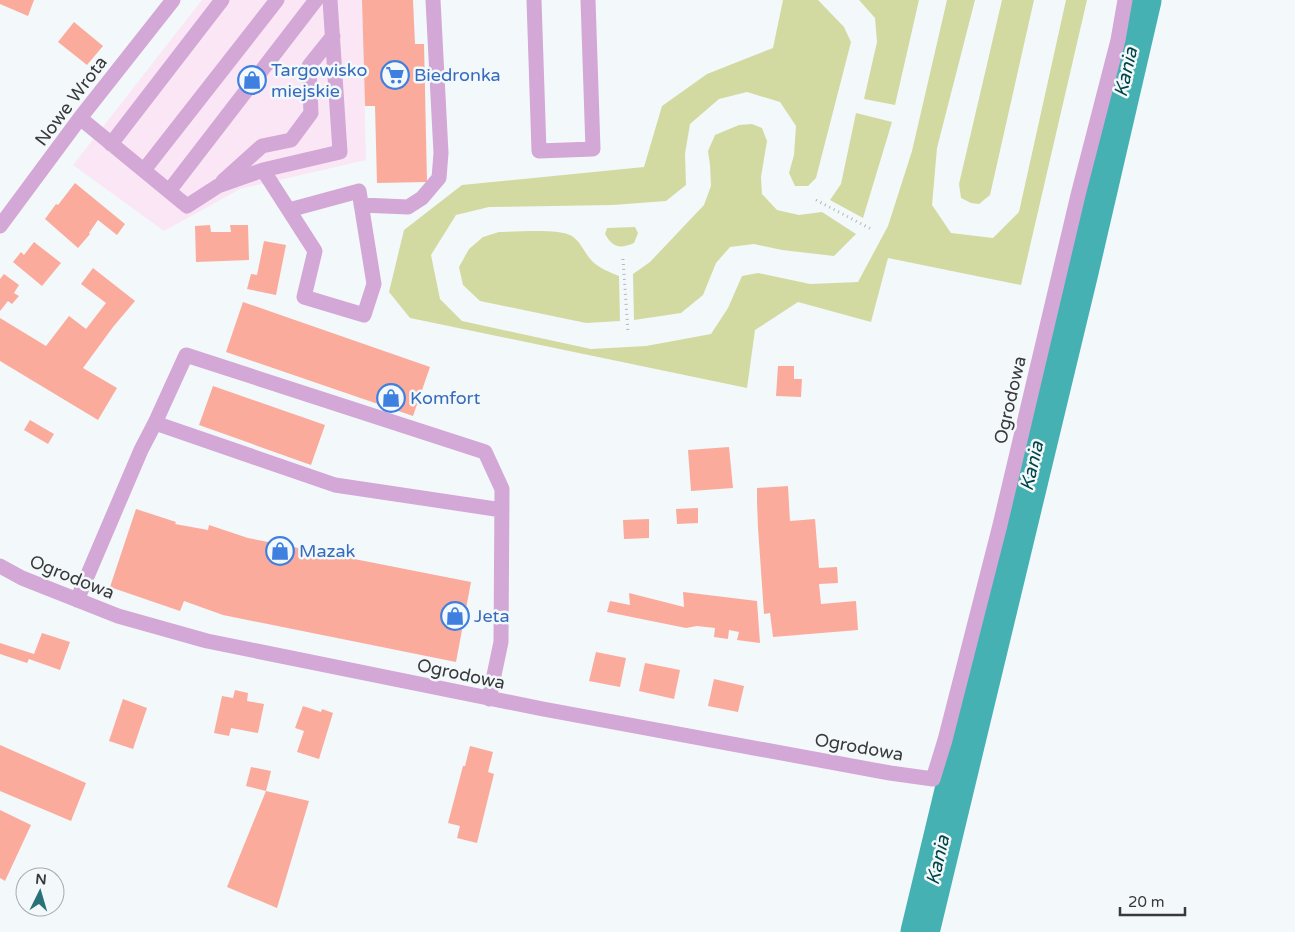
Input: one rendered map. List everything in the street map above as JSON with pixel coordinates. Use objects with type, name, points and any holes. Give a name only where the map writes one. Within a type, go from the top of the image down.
[{"type":"street","name":"Nowe Wrota","points":[[0,226],[80,118],[173,0]]},
{"type":"street","points":[[111,144],[222,0]]},
{"type":"street","points":[[144,170],[277,0]]},
{"type":"street","points":[[169,191],[316,0]]},
{"type":"street","points":[[218,186],[263,170],[340,152],[330,0]]},
{"type":"street","points":[[361,206],[408,207],[422,198],[439,178],[441,153],[433,0]]},
{"type":"street","points":[[534,0],[540,151],[593,149],[588,0]]},
{"type":"street","name":"Ogrodowa","points":[[0,566],[22,578],[118,616],[207,641],[489,698],[890,773],[934,778],[1000,525],[1078,195],[1118,40],[1126,0]]},
{"type":"street","points":[[80,118],[187,206],[218,186],[262,146],[291,140],[311,113],[310,66],[333,36]]},
{"type":"street","points":[[263,170],[315,251],[304,297],[364,315],[374,284],[359,192],[289,210]]},
{"type":"street","points":[[77,600],[142,450],[186,355],[486,452],[502,489],[501,642],[489,698]]},
{"type":"street","points":[[155,424],[335,486],[502,510]]},
{"type":"path","points":[[816,200],[871,229]]},
{"type":"path","points":[[623,259],[628,332]]},
{"type":"shaded area","name":"Targowisko miejskie","points":[[202,0],[362,0],[366,160],[240,189],[164,231],[73,165]]},
{"type":"green space","points":[[783,0],[818,0],[844,27],[851,42],[816,178],[808,186],[795,186],[789,173],[794,155],[796,126],[780,102],[747,92],[719,99],[690,124],[685,154],[686,185],[666,201],[613,205],[489,207],[456,215],[431,255],[440,299],[462,321],[591,349],[646,346],[711,334],[728,308],[742,276],[758,273],[810,284],[858,282],[888,226],[912,151],[947,0],[975,0],[937,148],[932,205],[951,233],[993,238],[1019,212],[1066,0],[1087,0],[1021,285],[888,258],[871,322],[798,302],[755,330],[747,388],[410,318],[389,292],[404,230],[462,185],[644,167],[662,106],[707,74],[773,48]]},
{"type":"green space","points":[[859,0],[919,0],[895,105],[864,99],[877,42],[875,18]]},
{"type":"green space","points":[[1002,0],[1034,0],[990,195],[979,204],[971,203],[961,198],[959,184]]},
{"type":"green space","points":[[856,113],[892,122],[863,218],[830,200],[841,184]]},
{"type":"green space","points":[[752,124],[762,128],[767,141],[761,177],[762,194],[777,210],[799,215],[822,212],[856,234],[834,256],[782,250],[754,244],[730,247],[716,263],[703,295],[681,313],[634,320],[633,274],[650,262],[704,205],[711,186],[708,151],[715,135],[739,125]]},
{"type":"green space","points":[[635,227],[638,233],[634,243],[625,246],[614,245],[605,234],[607,228]]},
{"type":"green space","points":[[548,231],[572,236],[595,263],[604,270],[619,276],[620,321],[586,323],[480,301],[463,285],[459,267],[469,249],[483,237],[499,232]]},
{"type":"building","points":[[0,0],[34,0],[28,16],[0,4]]},
{"type":"building","name":"Biedronka","points":[[362,0],[413,0],[415,44],[424,44],[427,182],[377,183],[375,106],[365,106]]},
{"type":"building","points":[[74,22],[103,46],[87,65],[58,42]]},
{"type":"building","points":[[75,183],[125,224],[117,235],[98,220],[90,234],[78,248],[45,219]]},
{"type":"building","points":[[210,225],[211,232],[231,232],[230,225],[248,225],[249,260],[196,262],[195,226]]},
{"type":"building","points":[[264,241],[286,245],[276,295],[247,289],[251,274],[257,275]]},
{"type":"building","points":[[34,242],[61,263],[42,286],[13,262],[21,252],[24,255]]},
{"type":"building","points":[[93,268],[135,301],[83,368],[117,388],[98,420],[0,361],[0,318],[46,346],[69,316],[86,329],[106,303],[81,284]]},
{"type":"building","points":[[4,274],[19,285],[14,293],[19,296],[12,304],[8,301],[0,311],[0,279]]},
{"type":"building","points":[[243,302],[430,367],[413,416],[226,352]]},
{"type":"building","points":[[778,366],[794,366],[794,379],[802,379],[801,397],[776,396]]},
{"type":"building","points":[[213,386],[325,425],[311,465],[199,425]]},
{"type":"building","points":[[30,420],[54,434],[48,444],[24,430]]},
{"type":"building","points":[[729,447],[733,488],[691,491],[688,450]]},
{"type":"building","points":[[788,486],[790,521],[815,519],[819,568],[837,567],[838,583],[819,584],[821,604],[856,601],[858,630],[773,637],[770,613],[764,614],[757,488]]},
{"type":"building","points":[[698,508],[698,523],[677,524],[676,509]]},
{"type":"building","points":[[136,509],[176,522],[175,524],[208,530],[209,525],[248,538],[471,582],[456,662],[223,615],[184,601],[180,611],[110,587]]},
{"type":"building","points":[[649,519],[649,538],[624,539],[623,520]]},
{"type":"building","points":[[683,592],[757,601],[760,643],[737,640],[739,632],[729,630],[728,639],[714,637],[715,628],[697,626],[686,628],[607,612],[610,601],[630,605],[629,593],[684,607]]},
{"type":"building","points":[[42,633],[70,642],[60,670],[29,659],[27,663],[0,654],[0,643],[34,654]]},
{"type":"building","points":[[596,652],[626,658],[620,687],[589,681]]},
{"type":"building","points":[[645,663],[680,670],[674,699],[639,691]]},
{"type":"building","points":[[714,679],[744,686],[738,712],[708,706]]},
{"type":"building","points":[[235,690],[248,693],[247,701],[264,704],[258,733],[231,728],[229,736],[214,733],[222,696],[233,698]]},
{"type":"building","points":[[123,699],[147,708],[133,749],[109,741]]},
{"type":"building","points":[[303,706],[321,712],[322,709],[333,713],[319,759],[297,752],[304,731],[295,728]]},
{"type":"building","points":[[0,745],[86,783],[71,821],[0,791]]},
{"type":"building","points":[[470,746],[493,752],[488,772],[494,774],[477,843],[457,838],[460,826],[448,823]]},
{"type":"building","points":[[251,767],[271,771],[266,791],[246,786]]},
{"type":"building","points":[[266,791],[309,801],[277,908],[227,887]]},
{"type":"building","points":[[0,810],[31,825],[5,881],[0,878]]},
{"type":"waterway","name":"Kania","points":[[920,932],[1079,272],[1142,0]]},
{"type":"place","name":"Biedronka","points":[[395,75]]},
{"type":"place","name":"Targowisko miejskie","points":[[252,80]]},
{"type":"place","name":"Komfort","points":[[391,398]]},
{"type":"place","name":"Mazak","points":[[280,551]]},
{"type":"place","name":"Jeta","points":[[455,616]]}]
